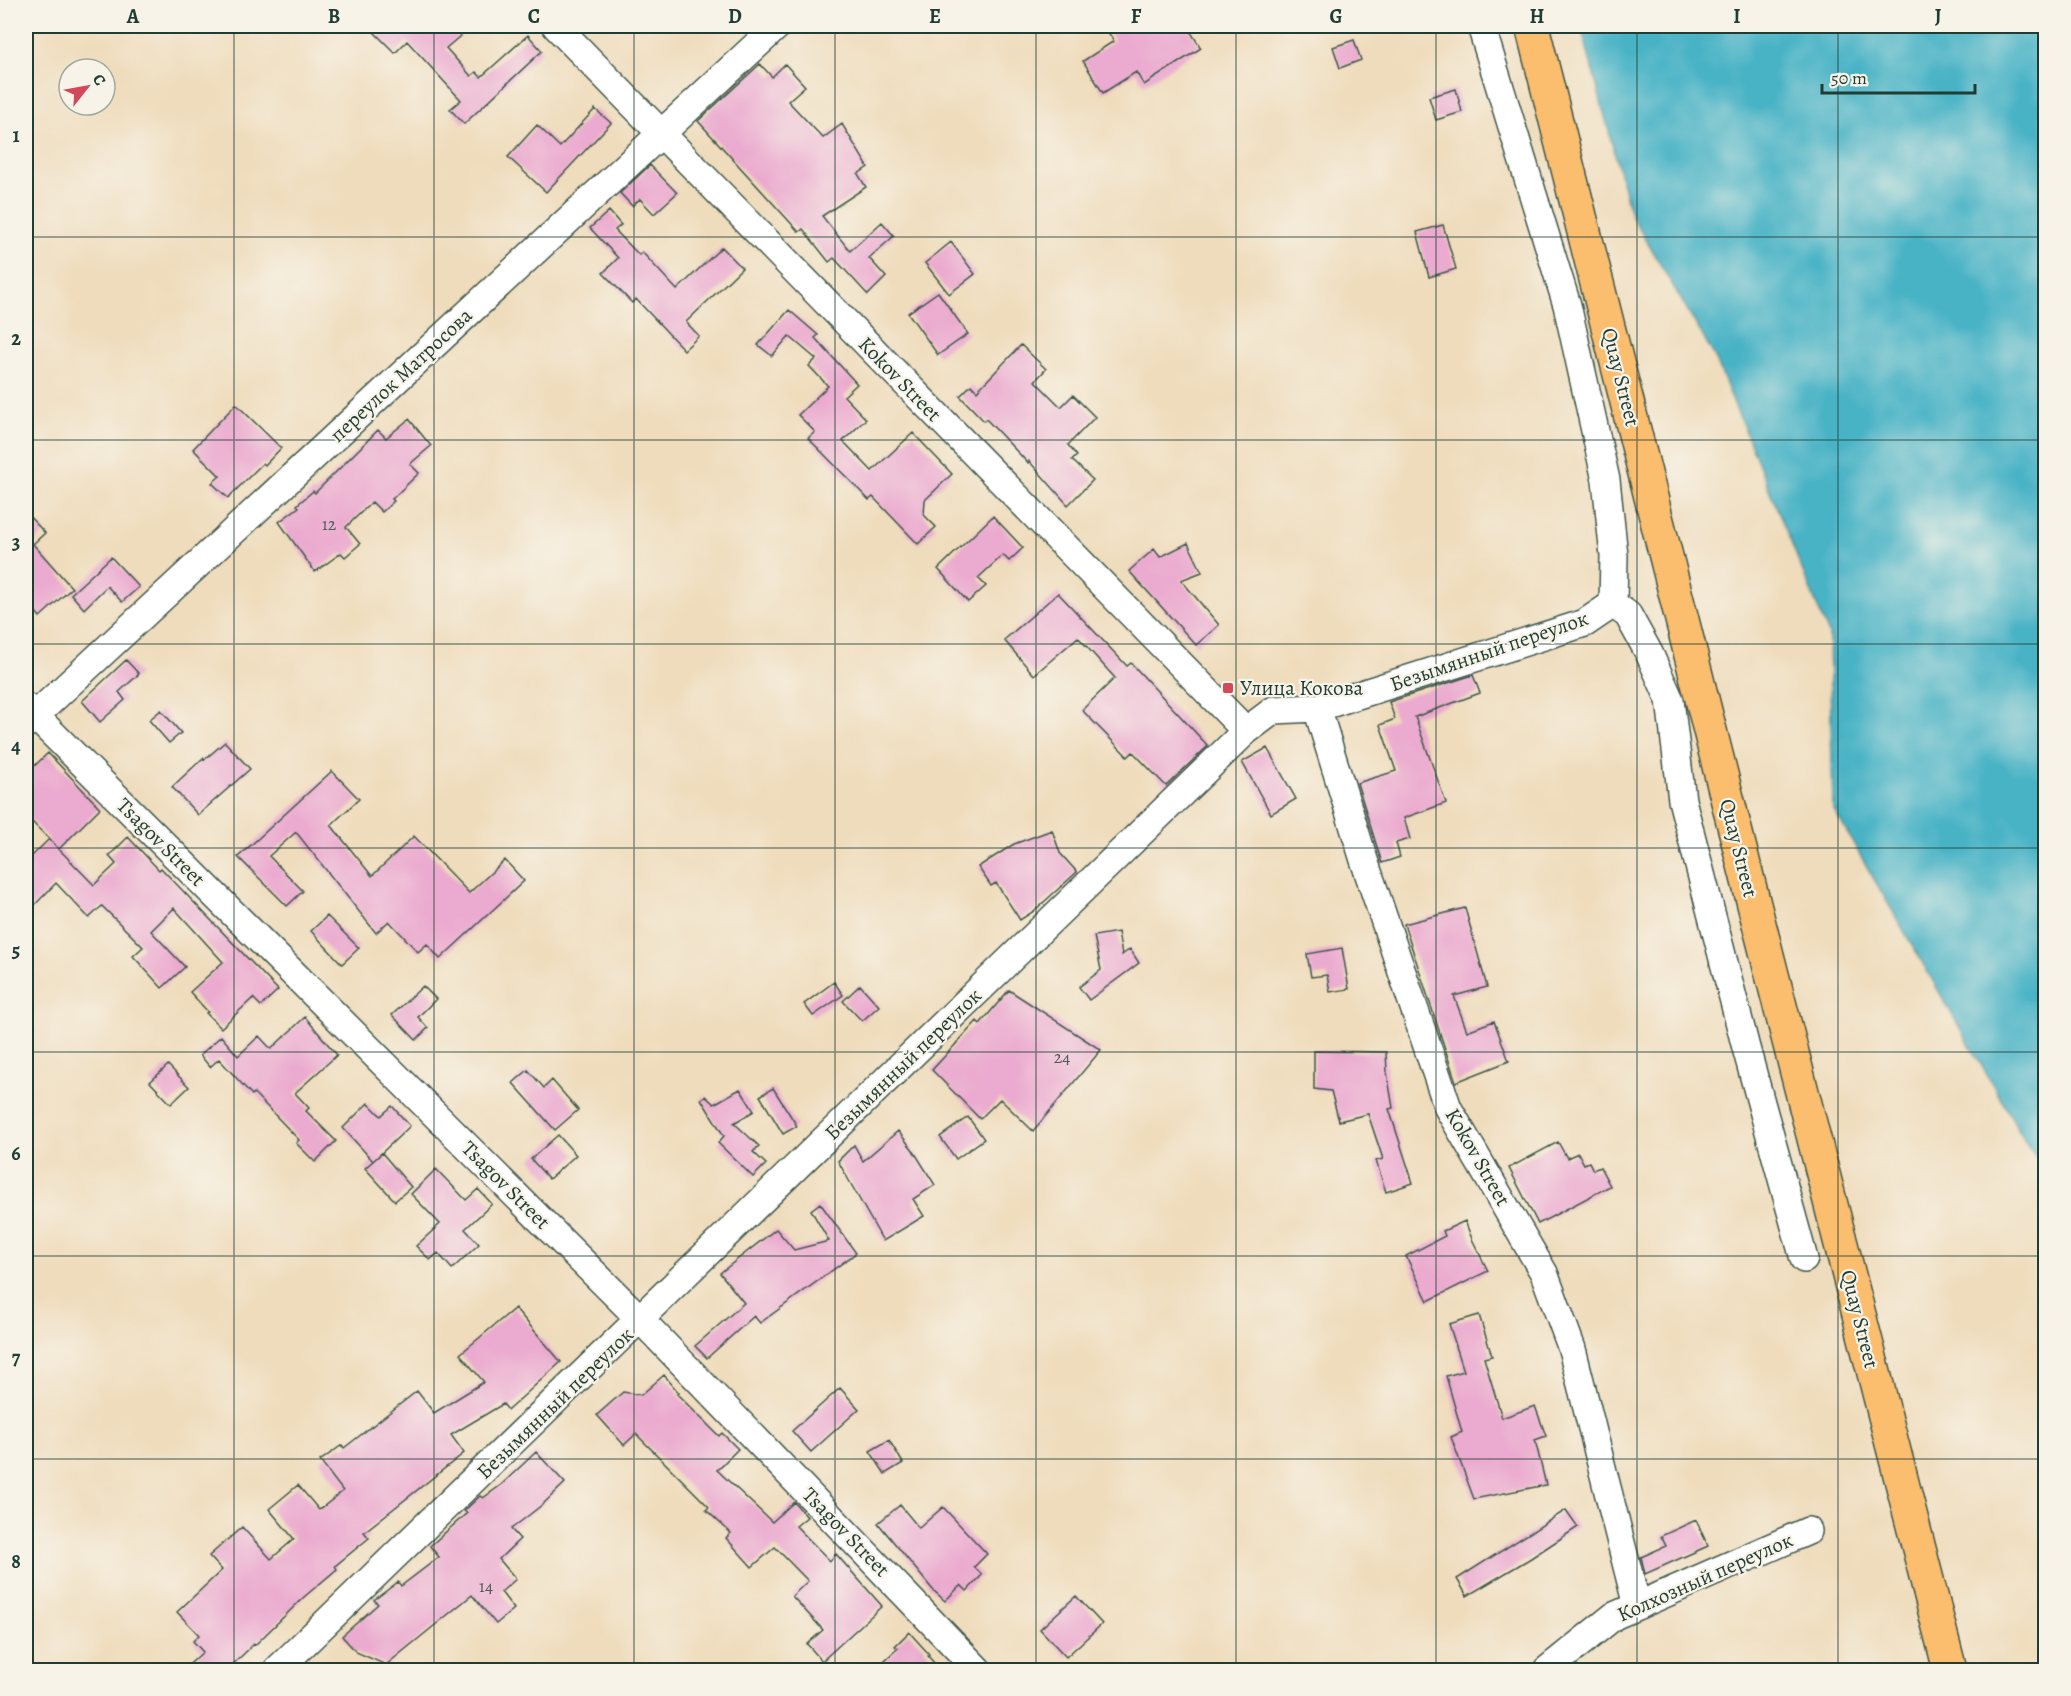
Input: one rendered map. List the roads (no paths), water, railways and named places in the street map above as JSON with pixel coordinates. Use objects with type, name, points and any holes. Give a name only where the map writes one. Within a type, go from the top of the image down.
[{"type":"main road","name":"Quay Street","points":[[1532,26],[1950,1671]]},
{"type":"street","name":"Kokov Street","points":[[556,26],[1246,731]]},
{"type":"street","name":"переулок Матросова","points":[[28,716],[777,26]]},
{"type":"street","points":[[1481,26],[1567,305],[1606,480],[1614,556],[1613,604],[1628,615],[1649,653],[1670,700],[1682,800],[1746,1048],[1804,1259]]},
{"type":"street","name":"Безымянный переулок","points":[[278,1671],[1246,731],[1274,710],[1317,708],[1585,623],[1613,604]]},
{"type":"street","name":"Kokov Street","points":[[1317,708],[1364,860],[1448,1108],[1545,1273],[1568,1338],[1637,1606]]},
{"type":"street","name":"Tsagov Street","points":[[28,716],[641,1320],[978,1671]]},
{"type":"street","name":"Колхозный переулок","points":[[1547,1671],[1614,1616],[1808,1531]]},
{"type":"water","points":[[1581,26],[2045,26],[2045,1170],[2027,1144],[1833,808],[1829,635],[1714,355],[1631,215]]},
{"type":"place","name":"Улица Кокова","points":[[1228,688]]}]
